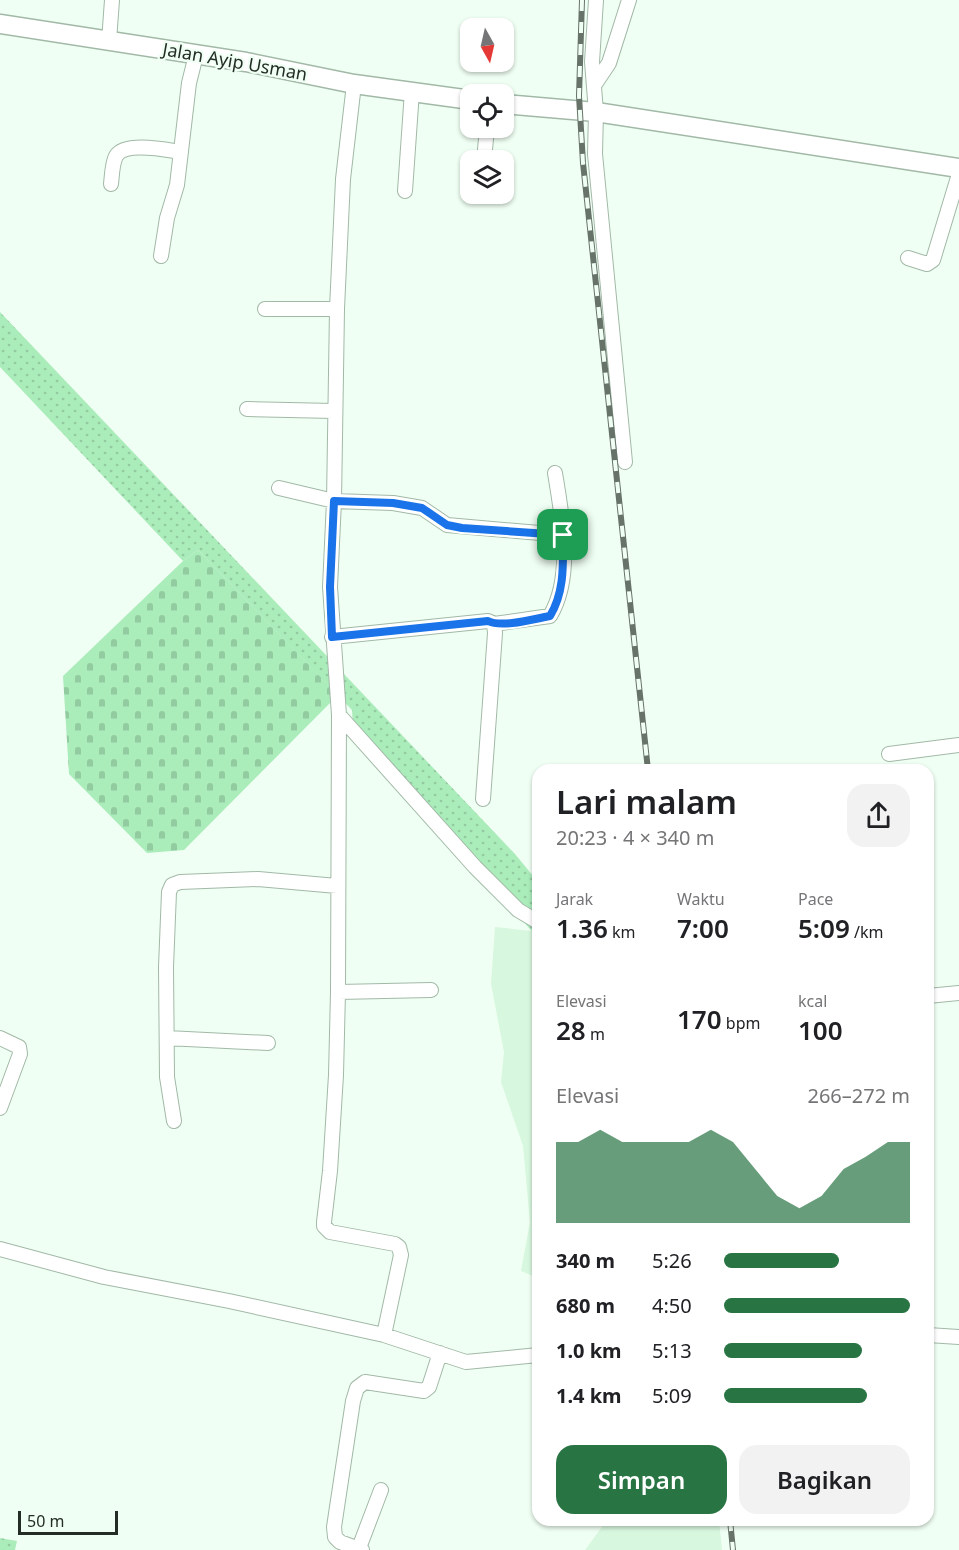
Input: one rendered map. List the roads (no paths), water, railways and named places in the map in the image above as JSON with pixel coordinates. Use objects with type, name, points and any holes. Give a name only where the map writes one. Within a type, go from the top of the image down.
[{"type":"main road","name":"Jalan Ayip Usman","points":[[0,24],[196,55],[354,84],[460,98]]},
{"type":"main road","points":[[514,105],[596,112],[959,168]]},
{"type":"street","points":[[109,41],[112,0]]},
{"type":"street","points":[[596,0],[592,62],[596,112],[595,154],[625,462]]},
{"type":"street","points":[[595,84],[609,63],[629,0]]},
{"type":"street","points":[[161,256],[167,218],[177,185],[189,83],[196,55]]},
{"type":"street","points":[[354,84],[343,179],[334,411],[334,501],[330,587],[339,715],[338,992],[336,1075],[324,1226],[330,1232],[394,1244],[399,1247],[400,1255],[384,1335]]},
{"type":"street","points":[[405,191],[412,91]]},
{"type":"street","points":[[111,184],[117,154],[122,151],[150,147],[181,152]]},
{"type":"street","points":[[908,258],[927,264],[933,261],[959,174]]},
{"type":"street","points":[[265,309],[337,309]]},
{"type":"street","points":[[247,409],[334,411]]},
{"type":"street","points":[[332,637],[488,621],[494,624],[550,616],[555,608],[562,581],[563,535],[561,505],[555,473]]},
{"type":"street","points":[[279,488],[334,501],[393,503],[422,508],[447,525],[462,528],[563,535]]},
{"type":"street","points":[[483,799],[494,624]]},
{"type":"street","points":[[339,715],[476,867],[518,910],[532,918]]},
{"type":"street","points":[[889,754],[959,745]]},
{"type":"street","points":[[174,1121],[167,1077],[167,945],[169,892],[172,885],[180,882],[258,879],[337,886]]},
{"type":"street","points":[[338,992],[431,990]]},
{"type":"street","points":[[934,995],[959,993]]},
{"type":"street","points":[[0,1038],[19,1047],[20,1054],[0,1108]]},
{"type":"street","points":[[167,1038],[268,1043]]},
{"type":"street","points":[[0,1249],[104,1277],[229,1301],[384,1335],[466,1362],[532,1356]]},
{"type":"street","points":[[934,1335],[959,1337]]},
{"type":"street","points":[[381,1490],[361,1549],[340,1542],[335,1537],[334,1527],[353,1401],[357,1388],[365,1382],[424,1391],[429,1387],[440,1353]]},
{"type":"railway","points":[[582,0],[579,96],[583,163],[647,764]]},
{"type":"railway","points":[[731,1526],[733,1550]]}]
